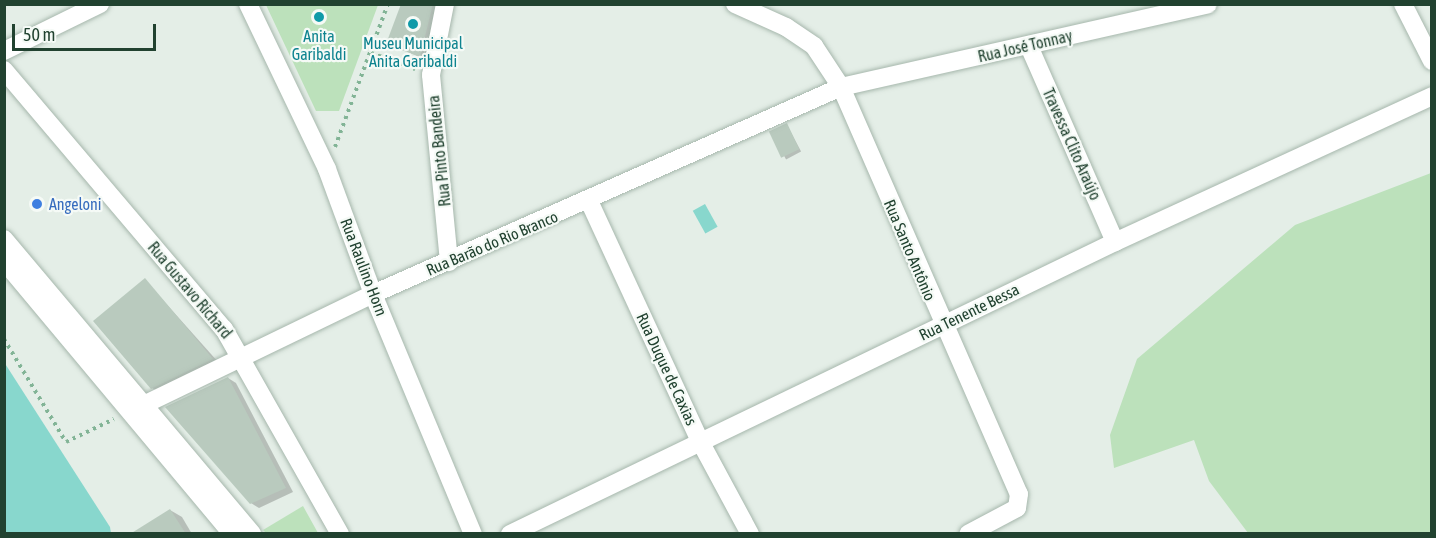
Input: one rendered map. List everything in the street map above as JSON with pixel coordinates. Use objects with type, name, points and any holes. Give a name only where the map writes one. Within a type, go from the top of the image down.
[{"type":"street","points":[[4,51],[100,4]]},
{"type":"street","name":"Rua Raulino Horn","points":[[248,4],[327,169],[373,294],[473,534]]},
{"type":"street","name":"Rua Pinto Bandeira","points":[[445,4],[431,75],[449,262]]},
{"type":"street","name":"Rua Santo Antônio","points":[[735,4],[786,27],[814,46],[841,87],[942,324],[1019,494],[1017,508],[1002,526]]},
{"type":"street","name":"Rua José Tonnay","points":[[841,87],[1208,4]]},
{"type":"street","points":[[1404,4],[1431,61]]},
{"type":"street","name":"Travessa Clito Araújo","points":[[1029,46],[1115,242]]},
{"type":"street","name":"Rua Gustavo Richard","points":[[4,70],[242,355],[340,534]]},
{"type":"street","name":"Rua Barão do Rio Branco","points":[[138,406],[373,294],[589,201],[841,87]]},
{"type":"street","name":"Rua Tenente Bessa","points":[[510,534],[942,324],[1431,96]]},
{"type":"street","name":"Rua Duque de Caxias","points":[[589,201],[701,443],[750,534]]},
{"type":"street","points":[[4,239],[42,295],[252,534]]},
{"type":"street","points":[[4,261],[42,295]]},
{"type":"street","points":[[138,406],[232,534]]},
{"type":"street","points":[[968,534],[1002,526]]},
{"type":"path","points":[[327,169],[388,4]]},
{"type":"path","points":[[370,53],[431,75]]},
{"type":"path","points":[[4,339],[66,442],[138,406]]},
{"type":"green space","points":[[266,5],[378,5],[339,111],[316,111]]},
{"type":"green space","points":[[1431,173],[1431,533],[1248,533],[1209,481],[1194,440],[1114,468],[1110,435],[1137,359],[1295,225]]},
{"type":"green space","points":[[303,506],[318,533],[266,533],[263,530]]},
{"type":"water","points":[[705,204],[718,227],[705,234],[693,211]]},
{"type":"water","points":[[4,362],[110,527],[111,533],[5,533]]},
{"type":"building","name":"Museu Municipal Anita Garibaldi","points":[[401,4],[433,4],[420,57],[386,44]]},
{"type":"building","points":[[787,123],[799,149],[781,158],[769,131]]},
{"type":"building","points":[[145,278],[213,359],[151,389],[93,321]]},
{"type":"building","points":[[228,377],[286,488],[250,504],[165,407]]},
{"type":"building","points":[[170,509],[186,534],[130,534]]},
{"type":"place","name":"Anita Garibaldi","points":[[319,17]]},
{"type":"place","name":"Museu Municipal Anita Garibaldi","points":[[413,24]]},
{"type":"place","name":"Angeloni","points":[[37,204]]}]
